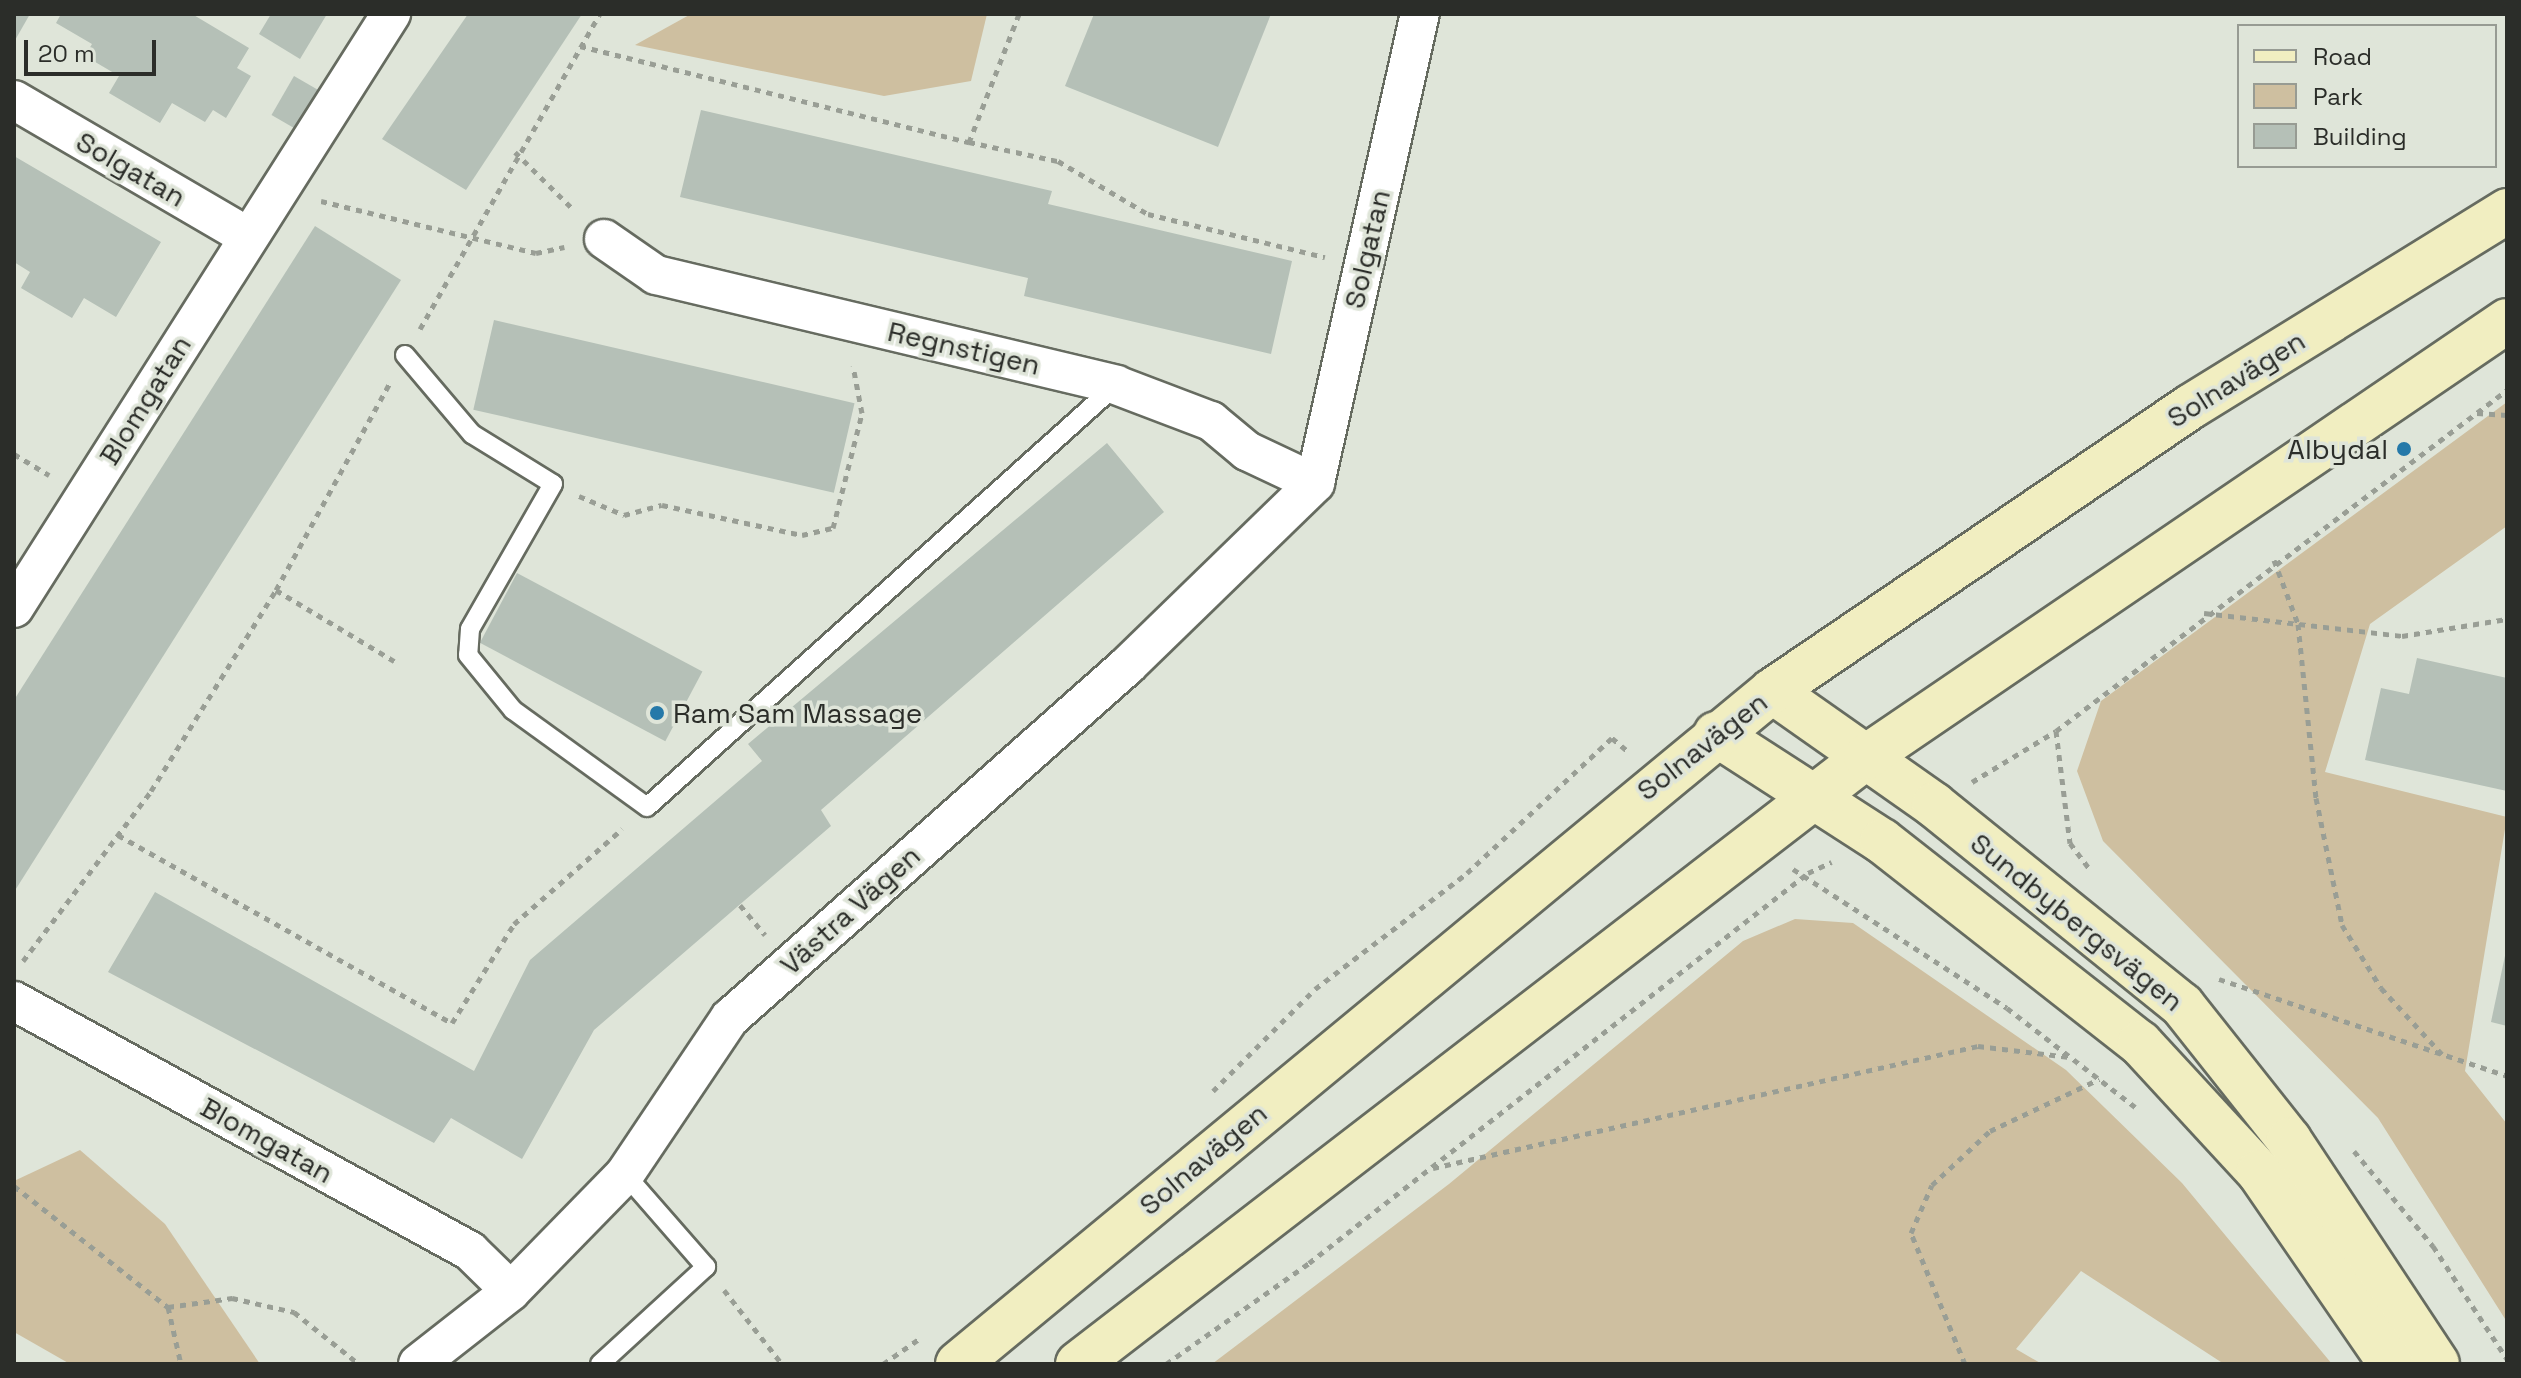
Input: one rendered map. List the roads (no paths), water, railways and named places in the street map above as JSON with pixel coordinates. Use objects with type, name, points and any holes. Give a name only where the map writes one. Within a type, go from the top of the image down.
[{"type":"main road","name":"Solnavägen","points":[[958,1364],[1660,778],[1772,691],[2190,407],[2507,211]]},
{"type":"main road","points":[[1078,1364],[1866,757],[2507,321]]},
{"type":"main road","name":"Sundbybergsvägen","points":[[1772,691],[1934,805],[2182,1005],[2289,1140],[2437,1364]]},
{"type":"main road","name":"Sundbybergsvägen","points":[[1716,734],[1817,795],[1882,841],[2140,1043],[2259,1172],[2391,1364]]},
{"type":"street","name":"Blomgatan","points":[[14,608],[391,14]]},
{"type":"street","name":"Solgatan","points":[[1315,483],[1420,14]]},
{"type":"street","name":"Solgatan","points":[[14,100],[248,237]]},
{"type":"street","name":"Regnstigen","points":[[604,239],[656,275],[1116,385],[1211,421],[1247,451],[1315,483]]},
{"type":"street","name":"Västra Vägen","points":[[418,1364],[511,1291],[625,1174],[730,1018],[1128,665],[1315,483]]},
{"type":"street","name":"Blomgatan","points":[[14,1001],[470,1251],[511,1291]]},
{"type":"lane","points":[[405,355],[472,434],[553,484],[470,629],[468,655],[513,710],[647,807],[1116,385]]},
{"type":"lane","points":[[600,1364],[706,1267],[625,1174]]},
{"type":"place","name":"Albydal","points":[[2404,449]]},
{"type":"place","name":"Ram Sam Massage","points":[[657,713]]}]
